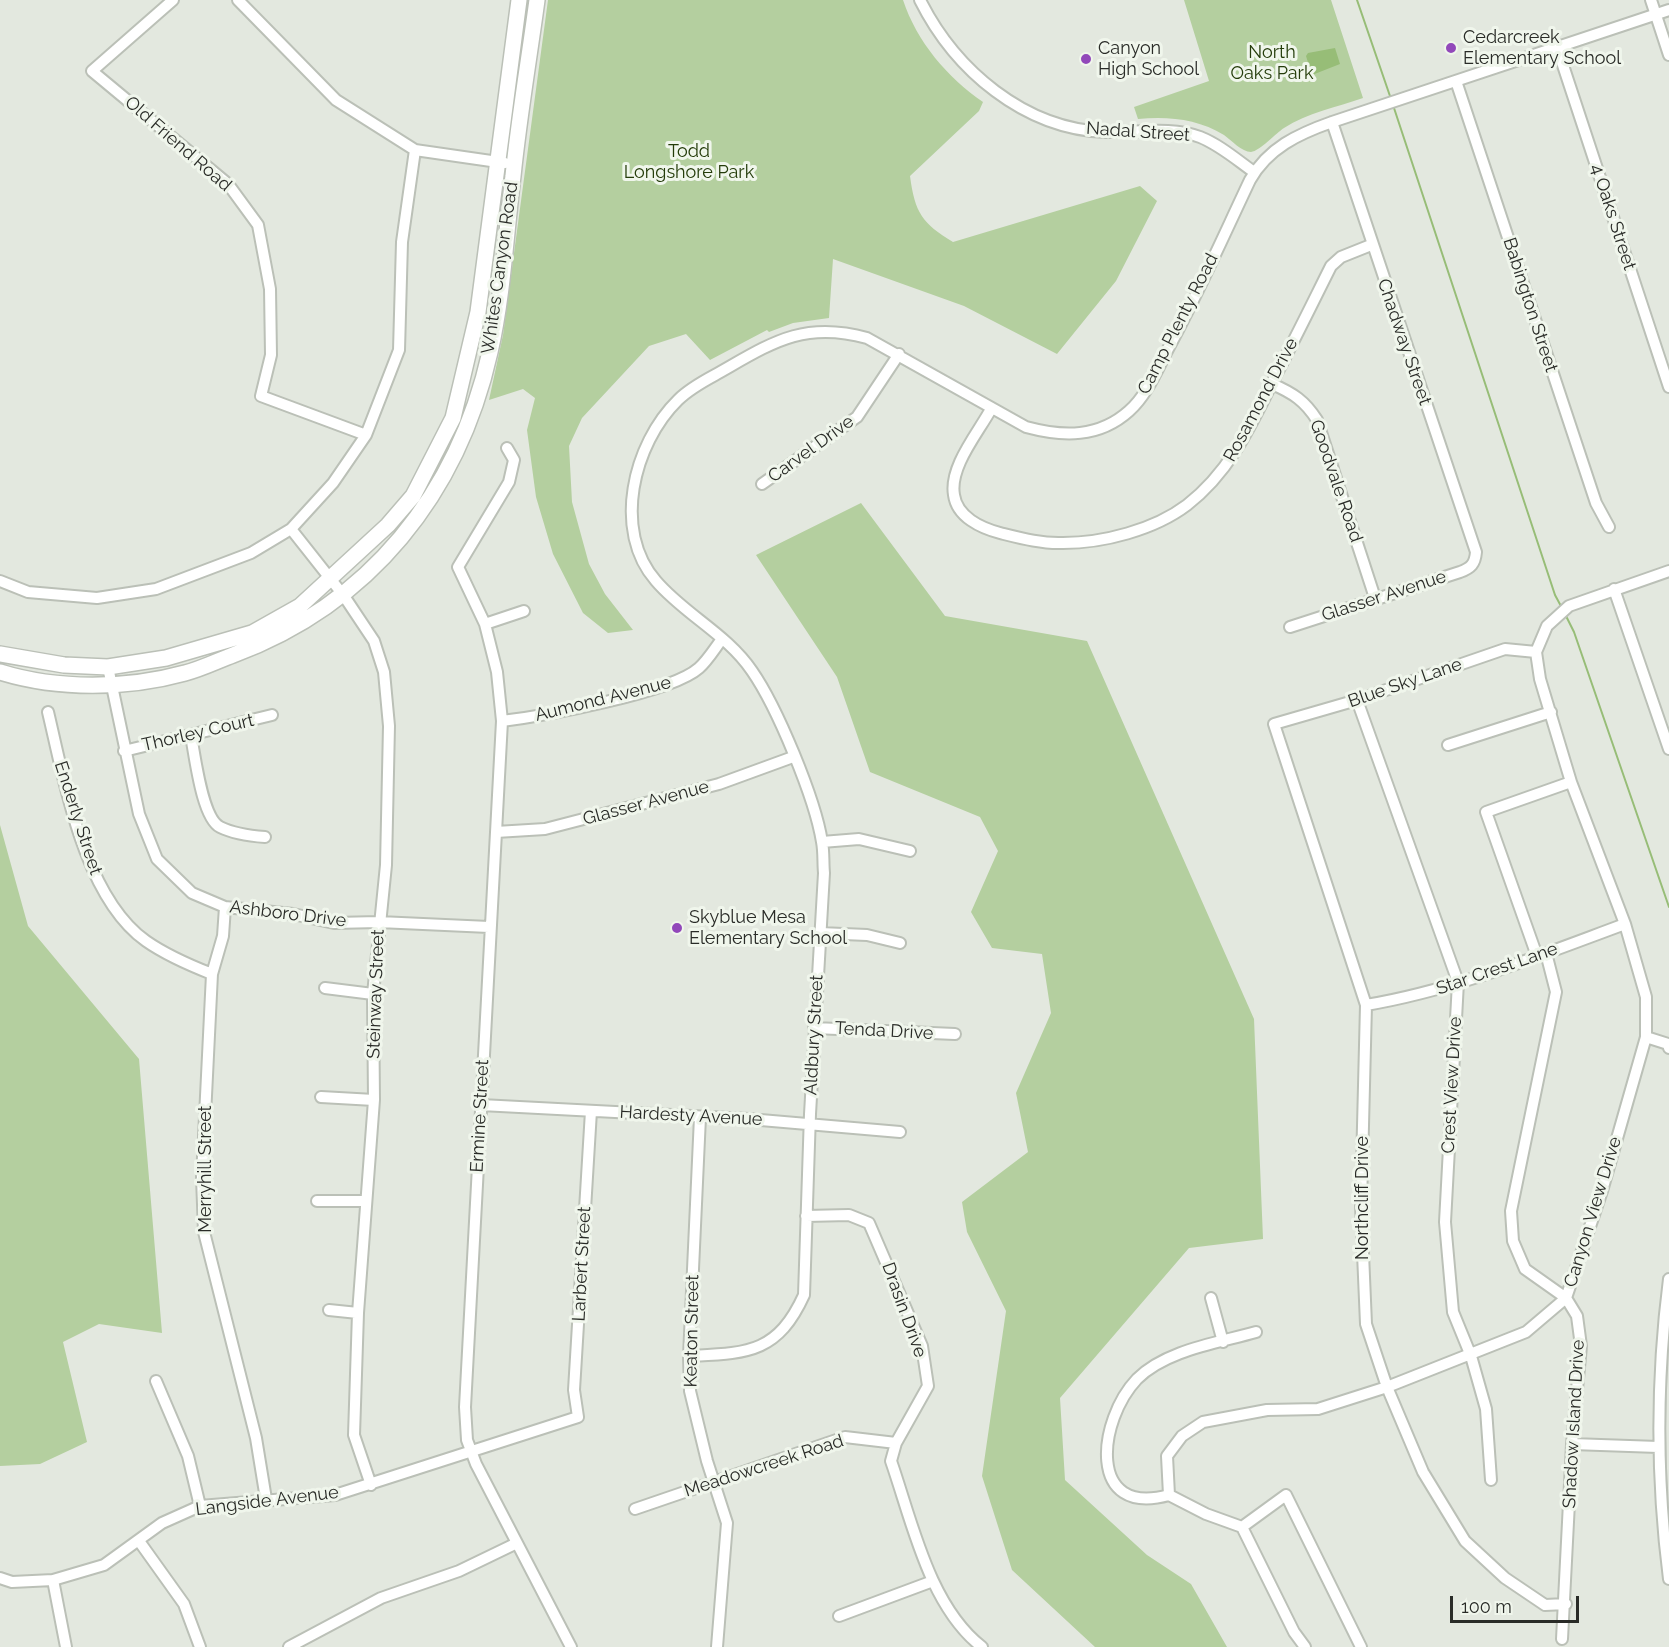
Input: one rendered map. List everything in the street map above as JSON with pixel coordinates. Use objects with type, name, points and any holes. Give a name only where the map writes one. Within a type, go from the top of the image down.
[{"type":"main road","name":"Whites Canyon Road","points":[[0,654],[64,665],[108,667],[166,658],[252,633],[300,606],[331,580],[388,525],[413,496],[453,418],[478,312],[519,0]]},
{"type":"main road","name":"Whites Canyon Road","points":[[0,672],[69,684],[112,686],[185,673],[264,643],[344,596],[402,537],[433,494],[469,425],[491,351],[537,0]]},
{"type":"street","name":"Old Friend Road","points":[[173,0],[92,71],[228,184],[258,225],[270,289],[271,355],[261,396],[366,435]]},
{"type":"street","points":[[238,0],[336,100],[415,150],[514,164]]},
{"type":"street","name":"Nadal Street","points":[[920,0],[943,40],[967,68],[1016,105],[1047,120],[1080,129],[1101,132],[1180,132],[1200,137],[1254,172]]},
{"type":"street","points":[[1651,0],[1669,55]]},
{"type":"street","name":"Camp Plenty Road","points":[[648,447],[677,401],[700,383],[782,339],[812,331],[839,330],[867,338],[1026,427],[1048,433],[1071,435],[1102,427],[1129,411],[1151,382],[1187,314],[1254,172],[1281,144],[1301,133],[1332,122],[1669,10]]},
{"type":"street","name":"4 Oaks Street","points":[[1557,47],[1669,387]]},
{"type":"street","name":"Babington Street","points":[[1456,81],[1596,503],[1609,527]]},
{"type":"street","name":"Chadway Street","points":[[1332,122],[1476,552],[1475,561]]},
{"type":"street","points":[[0,581],[28,592],[97,598],[156,589],[251,553],[291,529],[333,483],[366,435],[399,350],[402,242],[415,150]]},
{"type":"street","name":"Rosamond Drive","points":[[991,409],[954,479],[954,496],[960,511],[987,529],[1029,540],[1062,544],[1126,533],[1153,523],[1186,506],[1215,480],[1237,452],[1331,266],[1341,257],[1371,244]]},
{"type":"street","name":"Carvel Drive","points":[[762,484],[857,417],[899,354]]},
{"type":"street","name":"Goodvale Road","points":[[1272,384],[1292,393],[1307,404],[1317,420],[1375,598]]},
{"type":"street","name":"Aldbury Street","points":[[648,447],[634,478],[631,502],[634,541],[642,560],[654,580],[670,597],[722,639],[750,668],[767,695],[811,800],[822,842],[820,933],[809,1123],[804,1295],[794,1316],[772,1341],[741,1353],[689,1356]]},
{"type":"street","name":"Ermine Street","points":[[507,448],[514,460],[509,482],[458,567],[485,624],[497,672],[502,721],[489,927],[465,1407],[467,1440],[471,1452],[570,1647]]},
{"type":"street","name":"Steinway Street","points":[[291,529],[344,596],[374,641],[384,672],[389,771],[386,865],[373,994],[374,1100],[358,1313],[354,1436],[371,1485]]},
{"type":"street","name":"Glasser Avenue","points":[[1290,627],[1469,569],[1475,561]]},
{"type":"street","points":[[1536,652],[1543,632],[1569,606],[1669,571]]},
{"type":"street","points":[[1614,589],[1669,749]]},
{"type":"street","points":[[485,624],[524,610]]},
{"type":"street","name":"Aumond Avenue","points":[[502,721],[548,715],[678,681],[699,668],[722,639]]},
{"type":"street","name":"Blue Sky Lane","points":[[1274,724],[1357,700],[1505,650],[1536,652]]},
{"type":"street","name":"Canyon View Drive","points":[[1169,1495],[1167,1456],[1182,1436],[1203,1422],[1268,1410],[1318,1409],[1387,1388],[1526,1332],[1566,1298],[1602,1191],[1646,1037],[1646,997],[1625,924],[1571,782],[1540,679],[1536,652]]},
{"type":"street","name":"Ashboro Drive","points":[[108,667],[139,814],[157,859],[192,893],[225,907],[293,914],[334,923],[379,922],[489,927]]},
{"type":"street","name":"Crest View Drive","points":[[1357,700],[1458,982],[1444,1222],[1453,1312],[1471,1356],[1486,1408],[1491,1480]]},
{"type":"street","name":"Enderly Street","points":[[48,712],[90,867],[115,910],[145,940],[182,962],[212,974]]},
{"type":"street","points":[[1448,745],[1551,712]]},
{"type":"street","name":"Thorley Court","points":[[124,750],[272,715]]},
{"type":"street","name":"Northcliff Drive","points":[[1274,724],[1366,1005],[1361,1206],[1366,1324],[1387,1388],[1423,1472],[1465,1541],[1504,1578],[1545,1605],[1566,1604]]},
{"type":"street","points":[[191,736],[207,812],[218,826],[248,835],[266,837]]},
{"type":"street","name":"Glasser Avenue","points":[[496,832],[545,829],[719,784],[793,757]]},
{"type":"street","points":[[1566,1298],[1525,1269],[1513,1241],[1511,1211],[1556,992],[1486,812],[1571,782]]},
{"type":"street","points":[[822,842],[859,839],[910,851]]},
{"type":"street","name":"Merryhill Street","points":[[225,907],[224,936],[212,974],[202,1177],[204,1232],[256,1438],[266,1499]]},
{"type":"street","name":"Star Crest Lane","points":[[1366,1005],[1410,998],[1541,955],[1625,924]]},
{"type":"street","points":[[820,933],[867,935],[900,943]]},
{"type":"street","points":[[326,988],[373,994]]},
{"type":"street","name":"Tenda Drive","points":[[814,1028],[955,1034]]},
{"type":"street","points":[[1646,1037],[1668,1044],[1669,1048]]},
{"type":"street","points":[[321,1097],[374,1100]]},
{"type":"street","name":"Hardesty Avenue","points":[[481,1105],[809,1123],[900,1132]]},
{"type":"street","name":"Larbert Street","points":[[578,1417],[574,1390],[591,1111]]},
{"type":"street","name":"Keaton Street","points":[[700,1117],[689,1356],[690,1391],[727,1523],[717,1647]]},
{"type":"street","points":[[316,1201],[366,1202]]},
{"type":"street","name":"Drasin Drive","points":[[806,1216],[849,1215],[869,1223],[922,1346],[928,1386],[896,1443],[891,1461],[933,1581],[971,1639],[982,1647]]},
{"type":"street","points":[[1669,1279],[1659,1383],[1658,1447],[1662,1525],[1669,1579]]},
{"type":"street","points":[[1211,1298],[1223,1342]]},
{"type":"street","name":"Shadow Island Drive","points":[[1562,1640],[1566,1604],[1572,1444],[1581,1346],[1577,1316],[1566,1298]]},
{"type":"street","points":[[329,1310],[358,1313]]},
{"type":"street","points":[[1256,1332],[1171,1357],[1137,1379],[1110,1429],[1105,1446],[1106,1460],[1113,1482],[1130,1496],[1149,1501],[1169,1495],[1196,1510],[1242,1527],[1294,1632],[1305,1647]]},
{"type":"street","points":[[156,1381],[188,1456],[200,1506]]},
{"type":"street","name":"Langside Avenue","points":[[0,1578],[12,1582],[53,1580],[104,1565],[162,1523],[200,1506],[335,1495],[578,1417]]},
{"type":"street","name":"Meadowcreek Road","points":[[635,1509],[845,1437],[896,1443]]},
{"type":"street","points":[[1572,1444],[1658,1447]]},
{"type":"street","points":[[1242,1527],[1286,1495],[1360,1644],[1347,1647]]},
{"type":"street","points":[[139,1541],[184,1604],[200,1647]]},
{"type":"street","points":[[289,1647],[381,1598],[459,1572],[517,1543]]},
{"type":"street","points":[[53,1580],[66,1647]]},
{"type":"street","points":[[839,1616],[933,1581]]},
{"type":"green space","name":"Todd Longshore Park","points":[[548,0],[903,0],[916,30],[935,57],[957,81],[983,102],[979,111],[910,176],[918,208],[927,223],[934,229],[953,242],[1140,186],[1157,201],[1116,281],[1057,354],[964,306],[833,259],[829,318],[793,323],[769,332],[767,330],[710,360],[686,334],[649,346],[582,418],[569,446],[572,502],[589,564],[605,594],[633,630],[608,633],[583,613],[553,554],[536,497],[527,430],[535,398],[523,389],[489,400],[503,335]]},
{"type":"green space","name":"North Oaks Park","points":[[1184,0],[1331,0],[1363,98],[1312,114],[1293,123],[1259,149],[1251,152],[1240,148],[1224,135],[1204,125],[1172,119],[1138,119],[1134,107],[1209,81]]},
{"type":"green space","points":[[861,503],[945,616],[1087,641],[1254,1019],[1263,1239],[1189,1248],[1060,1398],[1065,1480],[1147,1555],[1191,1584],[1227,1647],[1095,1647],[1012,1570],[982,1476],[1006,1311],[967,1232],[962,1202],[1028,1152],[1016,1093],[1051,1013],[1042,954],[992,948],[971,912],[998,851],[980,817],[870,772],[837,677],[756,555]]},
{"type":"green space","points":[[0,825],[28,926],[139,1059],[162,1333],[99,1324],[63,1342],[87,1442],[40,1464],[0,1466]]},
{"type":"shaded area","points":[[1335,48],[1340,64],[1312,75],[1306,56],[1308,53]]},
{"type":"waterway","points":[[1357,0],[1391,99]]},
{"type":"waterway","points":[[1393,105],[1555,595],[1562,608]]},
{"type":"waterway","points":[[1566,616],[1574,632],[1669,907]]},
{"type":"place","name":"Cedarcreek Elementary School","points":[[1451,48]]},
{"type":"place","name":"Canyon High School","points":[[1086,59]]},
{"type":"place","name":"Skyblue Mesa Elementary School","points":[[677,928]]}]
